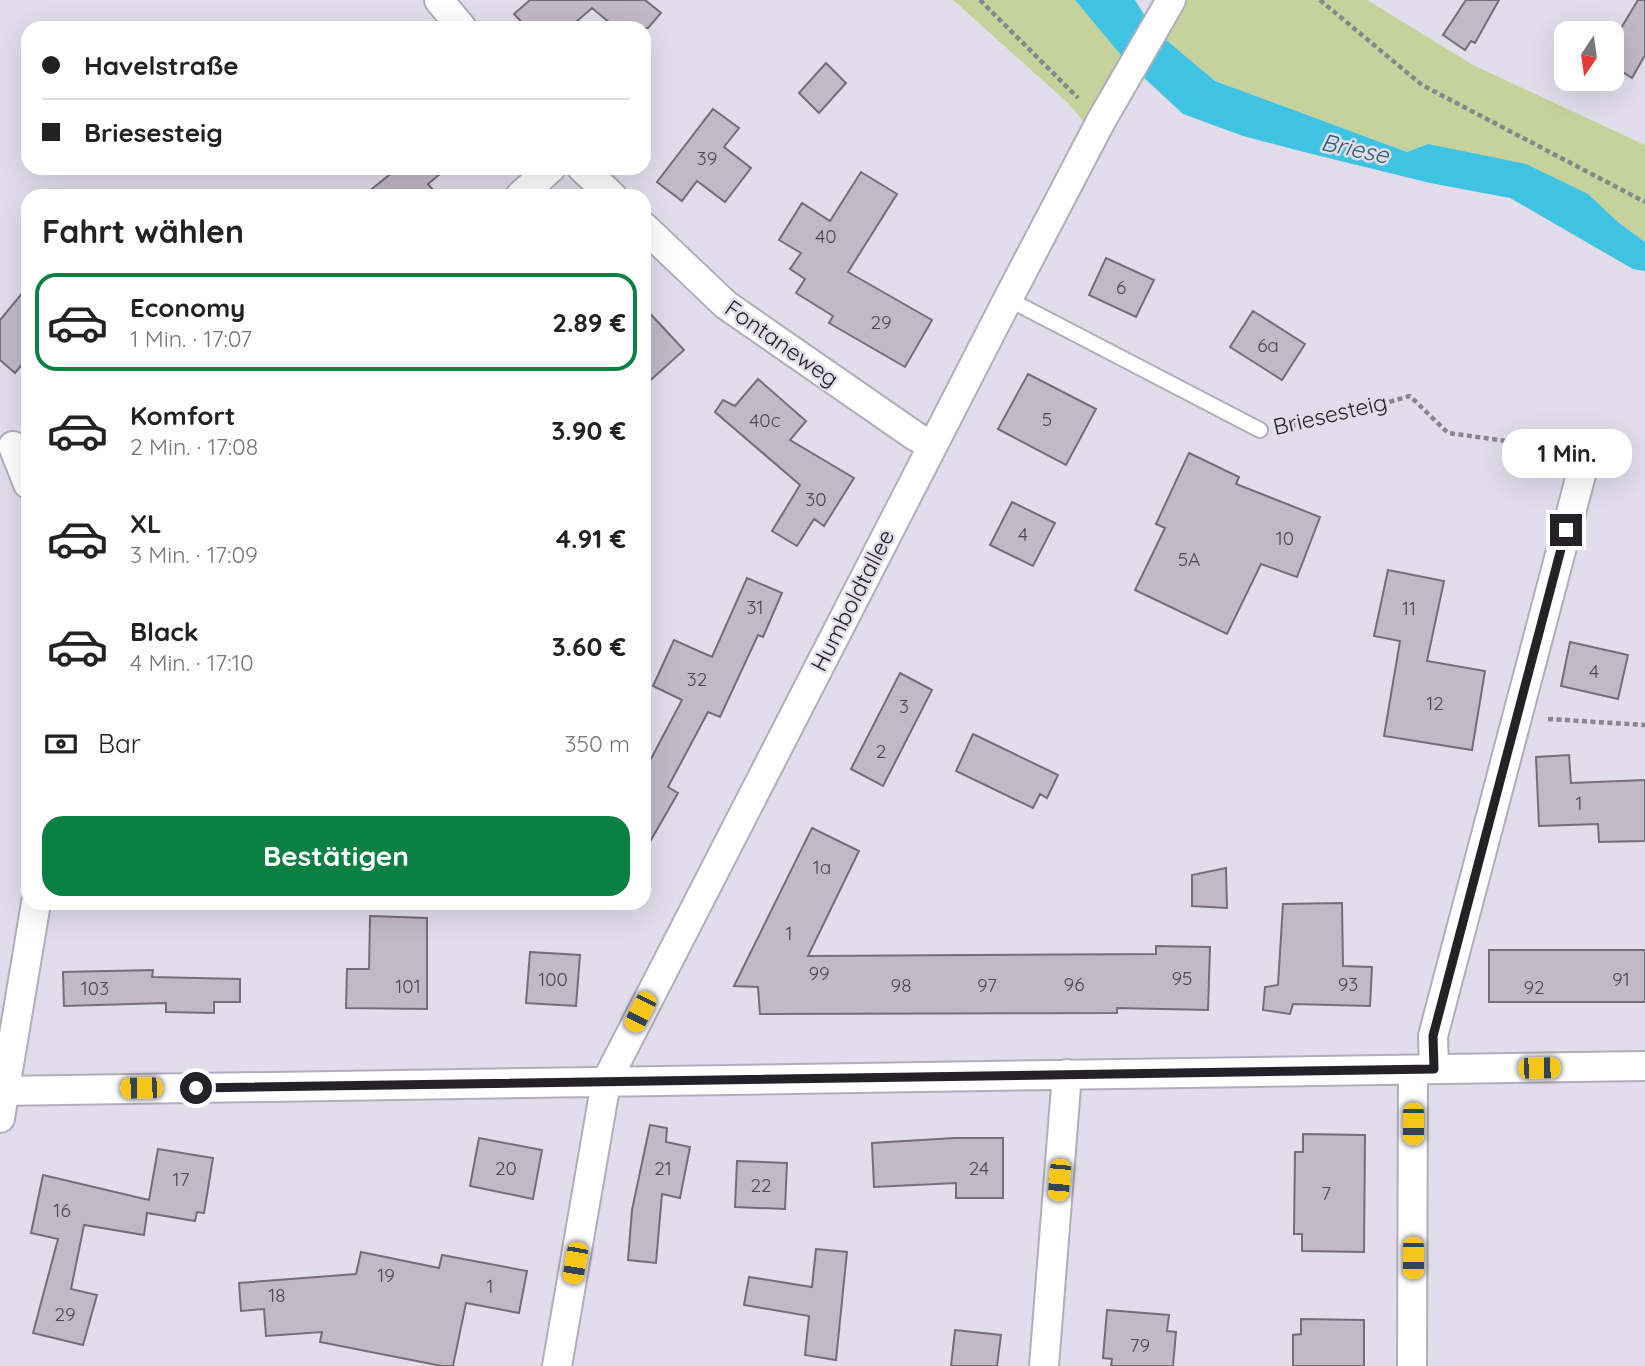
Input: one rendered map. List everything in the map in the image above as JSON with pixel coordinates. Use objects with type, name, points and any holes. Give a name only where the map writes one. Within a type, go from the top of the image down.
[{"type":"street","points":[[439,0],[456,21]]},
{"type":"street","name":"Humboldtallee","points":[[557,1366],[606,1082],[1007,299],[1101,121],[1170,1]]},
{"type":"street","points":[[528,189],[543,175]]},
{"type":"street","points":[[590,175],[604,189]]},
{"type":"street","name":"Fontaneweg","points":[[651,234],[726,305],[915,436],[932,445]]},
{"type":"street","points":[[14,443],[21,464]]},
{"type":"street","points":[[1412,1366],[1424,1070],[1587,452]]},
{"type":"street","points":[[35,910],[2,1100],[606,1082],[1645,1066]]},
{"type":"street","points":[[1044,1366],[1067,1074]]},
{"type":"lane","points":[[1007,299],[1260,430]]},
{"type":"path","points":[[980,0],[1101,121]]},
{"type":"path","points":[[1320,0],[1422,85],[1645,202]]},
{"type":"path","name":"Briesesteig","points":[[1260,430],[1322,421],[1410,396],[1448,433],[1587,452]]},
{"type":"path","points":[[1517,717],[1645,725]]},
{"type":"green space","points":[[953,0],[1075,0],[1125,60],[1100,141],[1068,103]]},
{"type":"green space","points":[[1179,0],[1367,0],[1473,65],[1645,145],[1645,242],[1619,223],[1428,144],[1407,152],[1215,81],[1159,34]]},
{"type":"water","name":"Briese","points":[[1075,0],[1135,0],[1153,29],[1215,81],[1407,152],[1428,144],[1526,164],[1588,194],[1619,223],[1645,242],[1645,271],[1633,269],[1510,198],[1430,183],[1300,151],[1243,136],[1183,114],[1125,60]]},
{"type":"building","points":[[530,0],[645,0],[661,13],[651,25],[651,21],[608,21],[592,8],[577,21],[520,21],[514,14]]},
{"type":"building","points":[[1466,0],[1499,0],[1475,43],[1471,41],[1465,50],[1443,35]]},
{"type":"building","points":[[1638,0],[1645,0],[1645,55],[1632,78],[1624,73],[1624,23]]},
{"type":"building","points":[[826,63],[846,83],[819,113],[799,93]]},
{"type":"building","points":[[713,109],[739,128],[724,147],[751,168],[725,202],[697,181],[682,201],[657,182]]},
{"type":"building","points":[[861,172],[897,194],[848,272],[932,320],[905,367],[829,323],[833,316],[796,293],[805,279],[790,269],[801,253],[779,240],[802,203],[830,221]]},
{"type":"building","points":[[389,175],[439,175],[428,184],[432,189],[372,189]]},
{"type":"building","points":[[1106,258],[1154,280],[1136,317],[1089,295]]},
{"type":"building","points":[[21,294],[21,366],[15,373],[0,360],[0,320]]},
{"type":"building","points":[[1253,311],[1305,344],[1282,380],[1230,347]]},
{"type":"building","points":[[651,315],[684,350],[651,380]]},
{"type":"building","points":[[1028,374],[1096,409],[1066,465],[998,429]]},
{"type":"building","points":[[758,379],[806,421],[790,440],[854,478],[824,526],[814,519],[797,546],[772,531],[800,485],[715,412],[723,400],[735,406]]},
{"type":"building","points":[[1189,453],[1239,477],[1236,484],[1320,517],[1297,577],[1261,564],[1227,634],[1135,590],[1165,528],[1156,524]]},
{"type":"building","points":[[1012,502],[1055,523],[1033,566],[990,545]]},
{"type":"building","points":[[1388,570],[1444,581],[1427,661],[1485,671],[1472,750],[1384,736],[1400,641],[1374,636]]},
{"type":"building","points":[[747,578],[782,593],[763,637],[758,635],[720,717],[708,712],[668,787],[678,793],[651,840],[651,759],[682,700],[653,686],[674,640],[712,657]]},
{"type":"building","points":[[1570,642],[1628,655],[1618,699],[1561,686]]},
{"type":"building","points":[[900,673],[932,690],[883,786],[851,769]]},
{"type":"building","points":[[973,734],[1058,775],[1047,798],[1040,794],[1033,808],[956,771]]},
{"type":"building","points":[[1569,755],[1571,783],[1645,780],[1645,841],[1599,842],[1598,824],[1539,826],[1536,757]]},
{"type":"building","points":[[812,828],[859,851],[808,956],[1156,954],[1156,946],[1210,947],[1208,1010],[1117,1008],[1117,1013],[760,1014],[758,987],[734,986]]},
{"type":"building","points":[[1226,868],[1227,908],[1192,906],[1192,875]]},
{"type":"building","points":[[1342,903],[1343,966],[1372,967],[1370,1006],[1293,1004],[1290,1014],[1263,1010],[1265,987],[1278,985],[1283,904]]},
{"type":"building","points":[[370,916],[427,918],[427,1009],[346,1008],[347,969],[369,969]]},
{"type":"building","points":[[1489,950],[1645,950],[1645,1002],[1489,1002]]},
{"type":"building","points":[[530,952],[580,955],[576,1006],[526,1003]]},
{"type":"building","points":[[153,970],[152,977],[240,979],[240,1002],[214,1002],[214,1013],[166,1012],[166,1003],[64,1006],[63,972]]},
{"type":"building","points":[[650,1125],[667,1128],[666,1142],[690,1147],[680,1198],[662,1194],[656,1263],[628,1260],[632,1210]]},
{"type":"building","points":[[1303,1134],[1365,1135],[1364,1252],[1302,1251],[1302,1234],[1294,1234],[1295,1152],[1303,1152]]},
{"type":"building","points":[[479,1138],[542,1150],[533,1199],[470,1186]]},
{"type":"building","points":[[1003,1138],[1003,1198],[956,1198],[956,1183],[874,1187],[872,1143]]},
{"type":"building","points":[[158,1149],[213,1158],[204,1213],[197,1212],[195,1221],[147,1213],[144,1235],[84,1225],[71,1289],[97,1295],[83,1345],[33,1333],[58,1239],[31,1233],[43,1175],[149,1200]]},
{"type":"building","points":[[737,1161],[787,1163],[785,1209],[735,1207]]},
{"type":"building","points":[[816,1249],[847,1252],[836,1360],[805,1355],[809,1316],[744,1305],[749,1277],[812,1287]]},
{"type":"building","points":[[361,1252],[439,1268],[442,1255],[527,1271],[519,1313],[466,1303],[453,1366],[442,1366],[320,1342],[322,1332],[266,1336],[264,1309],[241,1311],[239,1283],[356,1274]]},
{"type":"building","points":[[1107,1310],[1169,1315],[1167,1331],[1176,1332],[1173,1366],[1111,1366],[1112,1359],[1103,1358]]},
{"type":"building","points":[[1301,1319],[1364,1320],[1364,1366],[1293,1366],[1293,1335],[1301,1334]]},
{"type":"building","points":[[955,1330],[1001,1335],[997,1366],[951,1366]]},
{"type":"route","points":[[196,1088],[1434,1069],[1433,1036],[1566,530]]}]
